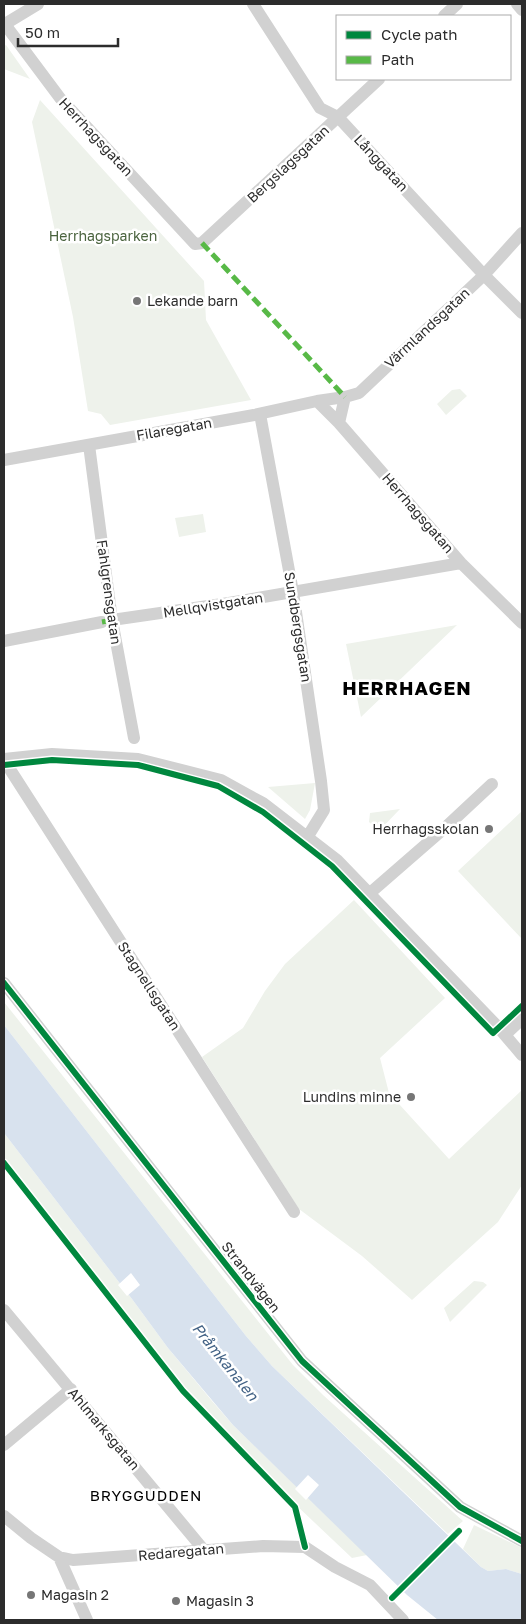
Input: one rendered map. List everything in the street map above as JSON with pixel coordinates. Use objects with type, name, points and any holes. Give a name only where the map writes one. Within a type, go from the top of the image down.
[{"type":"street","points":[[4,24],[38,4]]},
{"type":"street","name":"Långgatan","points":[[253,4],[320,108],[338,117],[484,275],[522,313]]},
{"type":"street","points":[[445,15],[457,4]]},
{"type":"street","points":[[517,4],[522,10]]},
{"type":"street","name":"Herrhagsgatan","points":[[4,24],[60,98],[195,244]]},
{"type":"street","name":"Bergslagsgatan","points":[[195,244],[202,243],[378,80]]},
{"type":"street","name":"Värmlandsgatan","points":[[345,397],[359,393],[484,275],[522,233]]},
{"type":"street","points":[[339,423],[345,397]]},
{"type":"street","name":"Filaregatan","points":[[4,460],[345,397]]},
{"type":"street","name":"Herrhagsgatan","points":[[317,401],[339,423],[461,563],[522,623]]},
{"type":"street","name":"Sundbergsgatan","points":[[260,414],[293,592],[321,781],[324,810],[308,836]]},
{"type":"street","name":"Fahlgrensgatan","points":[[89,445],[107,621],[134,738]]},
{"type":"street","name":"Mellqvistgatan","points":[[4,641],[107,621],[461,563]]},
{"type":"street","points":[[4,760],[52,754],[138,759],[221,780],[263,803],[337,860],[522,1055]]},
{"type":"street","name":"Stagnellsgatan","points":[[4,760],[294,1212]]},
{"type":"street","points":[[370,893],[492,784]]},
{"type":"street","name":"Strandvägen","points":[[4,984],[302,1361],[460,1507],[522,1541]]},
{"type":"street","points":[[505,1035],[522,1018]]},
{"type":"street","name":"Ahlmarksgatan","points":[[4,1310],[203,1550]]},
{"type":"street","points":[[4,1445],[71,1389]]},
{"type":"street","points":[[4,1516],[31,1538],[59,1557],[87,1620]]},
{"type":"street","name":"Redaregatan","points":[[59,1557],[73,1560],[263,1546],[305,1547],[335,1567],[370,1586],[402,1620]]},
{"type":"green space","points":[[6,45],[30,79],[4,69],[4,46]]},
{"type":"green space","name":"Herrhagsparken","points":[[40,100],[204,281],[206,320],[251,400],[110,425],[101,414],[88,411],[73,317],[32,122]]},
{"type":"green space","points":[[460,389],[467,396],[446,415],[437,404],[452,390]]},
{"type":"green space","points":[[203,514],[206,532],[179,537],[175,518]]},
{"type":"green space","points":[[457,625],[361,717],[346,644]]},
{"type":"green space","points":[[315,783],[310,810],[305,819],[268,787]]},
{"type":"green space","points":[[400,809],[379,831],[369,822],[370,813]]},
{"type":"green space","points":[[522,811],[522,939],[458,871]]},
{"type":"green space","points":[[354,900],[445,998],[380,1058],[389,1093],[449,1159],[522,1090],[522,1185],[498,1222],[412,1300],[362,1256],[299,1209],[202,1057],[243,1028],[265,991],[285,964]]},
{"type":"green space","points":[[4,1002],[293,1365],[323,1395],[463,1521],[448,1534],[272,1366],[246,1336],[4,1025]]},
{"type":"green space","points":[[4,1133],[168,1348],[212,1401],[233,1425],[367,1555],[352,1558],[296,1505],[186,1393],[4,1160]]},
{"type":"green space","points":[[474,1281],[483,1282],[487,1285],[450,1322],[444,1308]]},
{"type":"green space","points":[[474,1525],[522,1548],[522,1574],[506,1569],[488,1571],[481,1567],[463,1549]]},
{"type":"water","name":"Pråmkanalen","points":[[4,1025],[246,1336],[272,1366],[481,1567],[488,1571],[506,1569],[522,1574],[522,1620],[438,1620],[407,1595],[233,1425],[168,1348],[4,1133]]},
{"type":"pier","points":[[131,1273],[140,1285],[127,1296],[118,1285]]},
{"type":"pier","points":[[308,1475],[319,1485],[306,1500],[295,1489]]},
{"type":"marked path","points":[[202,243],[345,397]]},
{"type":"marked path","points":[[102,622],[112,620]]},
{"type":"cycle path","points":[[4,765],[52,760],[138,765],[218,786],[263,812],[332,866],[493,1033],[522,1006]]},
{"type":"cycle path","points":[[4,983],[302,1361],[460,1507],[522,1541]]},
{"type":"cycle path","points":[[4,1163],[183,1391],[295,1507],[305,1547]]},
{"type":"cycle path","points":[[392,1598],[459,1531]]},
{"type":"place","name":"Lekande barn","points":[[137,301]]},
{"type":"place","name":"Herrhagsskolan","points":[[489,829]]},
{"type":"place","name":"Lundins minne","points":[[411,1097]]},
{"type":"place","name":"Magasin 2","points":[[31,1595]]},
{"type":"place","name":"Magasin 3","points":[[176,1601]]},
{"type":"district","name":"HERRHAGEN","points":[[407,688]]},
{"type":"district","name":"BRYGGUDDEN","points":[[146,1496]]}]
